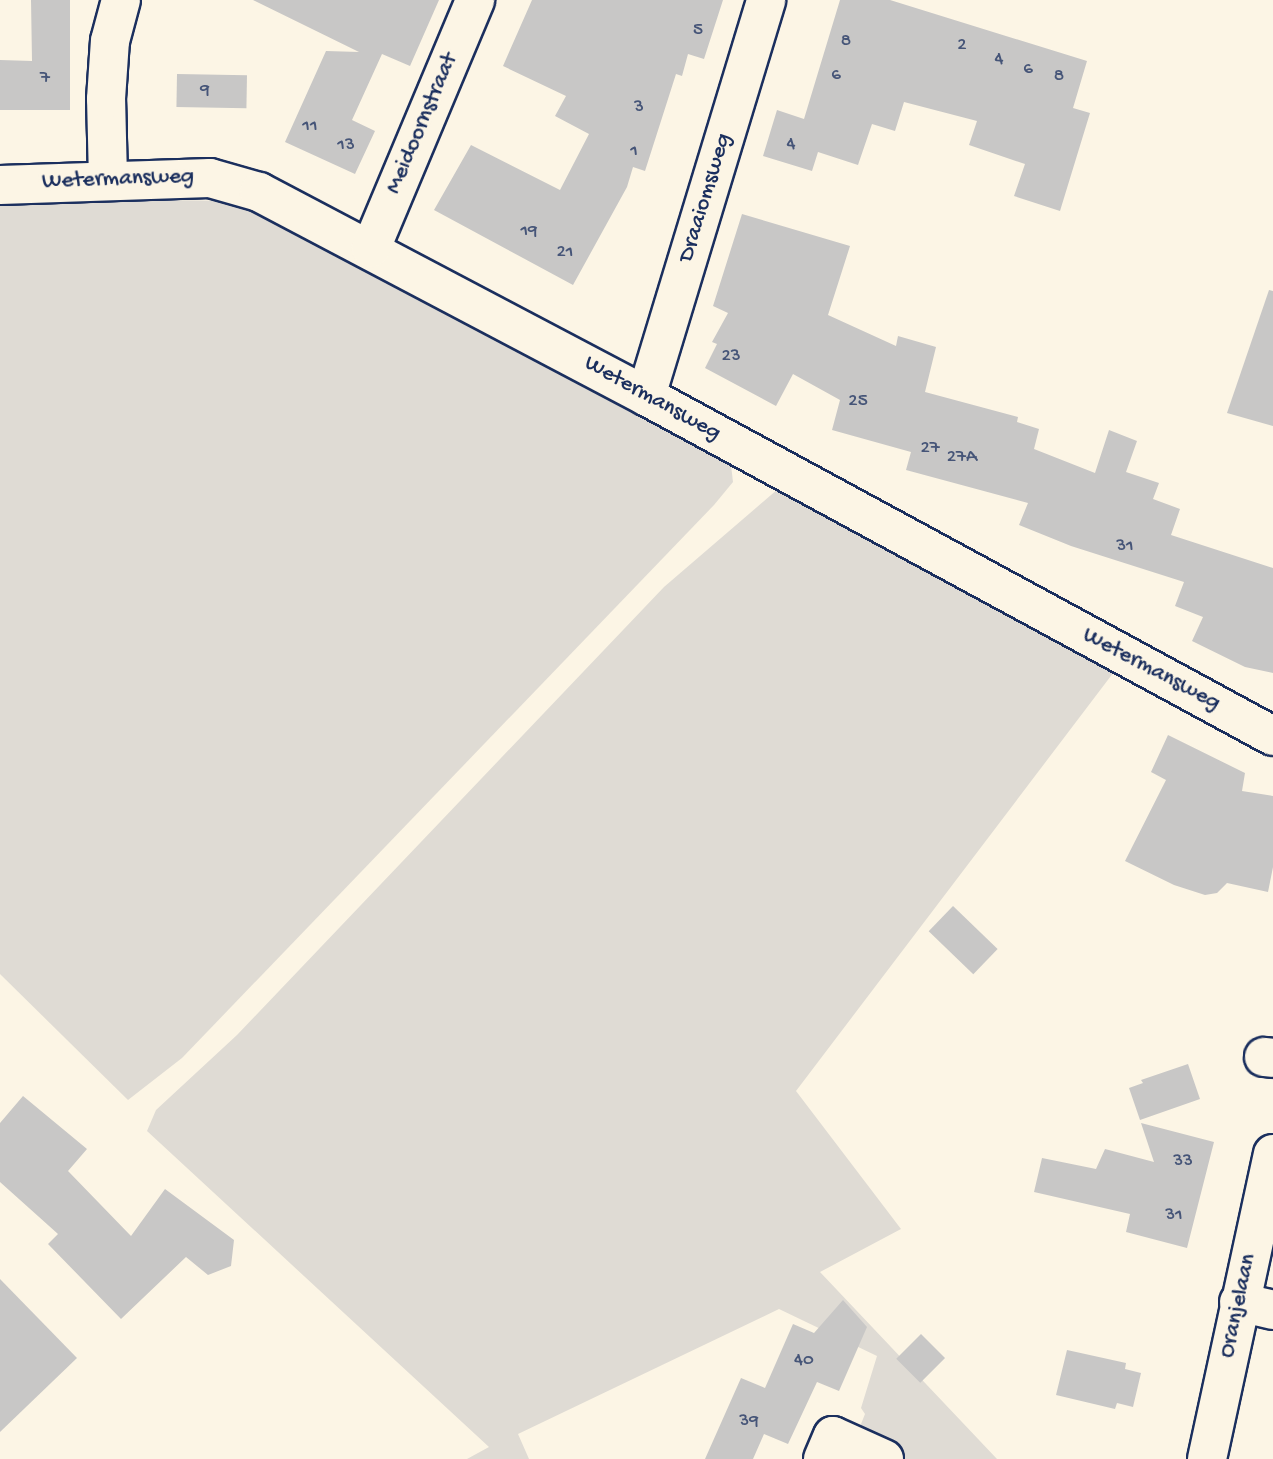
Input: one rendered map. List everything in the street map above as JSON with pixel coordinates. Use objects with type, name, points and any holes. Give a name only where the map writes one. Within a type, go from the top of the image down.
[{"type":"street","points":[[108,179],[106,99],[110,41],[121,0]]},
{"type":"street","name":"Meidoornstraat","points":[[371,248],[475,0]]},
{"type":"street","name":"Draaiomsweg","points":[[646,396],[766,0]]},
{"type":"street","name":"Wetermansweg","points":[[0,185],[108,179],[210,178],[244,187],[371,248],[1273,736]]},
{"type":"street","name":"Oranjelaan","points":[[1207,1459],[1256,1306],[1273,1154]]},
{"type":"street","points":[[823,1459],[833,1436],[884,1459]]},
{"type":"shaded area","points":[[0,200],[231,201],[317,234],[731,465],[733,482],[714,505],[182,1058],[128,1100],[0,974]]},
{"type":"shaded area","points":[[785,483],[1123,660],[796,1091],[901,1229],[820,1272],[997,1459],[847,1459],[865,1414],[861,1408],[877,1356],[779,1309],[518,1434],[529,1459],[467,1459],[489,1447],[147,1131],[156,1110],[237,1035],[664,587]]},
{"type":"building","points":[[31,0],[70,0],[70,110],[0,110],[0,60],[32,61]]},
{"type":"building","points":[[253,0],[439,0],[410,66],[382,54],[352,120],[375,131],[355,174],[285,142],[326,51],[359,52]]},
{"type":"building","points":[[532,0],[723,0],[704,59],[688,54],[682,76],[676,74],[645,171],[633,167],[627,187],[573,285],[434,210],[471,145],[560,190],[589,134],[555,116],[566,96],[503,66]]},
{"type":"building","points":[[840,0],[890,0],[1087,61],[1073,108],[1090,113],[1060,211],[1014,196],[1025,164],[969,145],[977,121],[904,102],[895,131],[872,124],[858,165],[818,152],[812,171],[763,156],[777,110],[804,119]]},
{"type":"building","points":[[177,74],[247,75],[246,108],[176,107]]},
{"type":"building","points":[[742,214],[850,246],[828,315],[896,346],[898,336],[936,347],[925,392],[1018,417],[1017,422],[1039,429],[1034,449],[1095,473],[1109,430],[1137,441],[1126,472],[1159,483],[1153,499],[1180,509],[1171,535],[1273,568],[1273,673],[1245,667],[1192,641],[1203,617],[1175,606],[1184,582],[1071,546],[1019,525],[1028,503],[906,470],[911,452],[832,430],[840,400],[793,374],[776,406],[705,368],[717,344],[712,342],[728,313],[713,306]]},
{"type":"building","points":[[1269,290],[1273,291],[1273,426],[1227,413]]},
{"type":"building","points":[[1168,735],[1245,773],[1242,791],[1273,796],[1273,867],[1268,892],[1227,883],[1217,893],[1205,895],[1174,885],[1125,861],[1166,780],[1151,772]]},
{"type":"building","points":[[953,906],[998,949],[973,974],[929,931]]},
{"type":"building","points":[[1188,1064],[1200,1099],[1140,1120],[1129,1088],[1143,1083],[1141,1080]]},
{"type":"building","points":[[23,1096],[87,1149],[68,1171],[131,1236],[165,1189],[234,1240],[231,1266],[208,1275],[186,1257],[121,1319],[48,1244],[58,1234],[0,1182],[0,1123]]},
{"type":"building","points":[[1141,1123],[1214,1142],[1187,1248],[1126,1232],[1130,1214],[1034,1192],[1042,1158],[1096,1169],[1105,1149],[1154,1162]]},
{"type":"building","points":[[0,1279],[77,1358],[0,1432]]},
{"type":"building","points":[[843,1300],[867,1327],[839,1391],[817,1382],[788,1444],[764,1434],[753,1459],[705,1459],[741,1378],[765,1388],[793,1324],[814,1333]]},
{"type":"building","points":[[921,1334],[945,1358],[920,1383],[896,1359]]},
{"type":"building","points":[[1067,1350],[1126,1363],[1125,1369],[1141,1373],[1133,1407],[1117,1403],[1115,1409],[1056,1395]]}]
